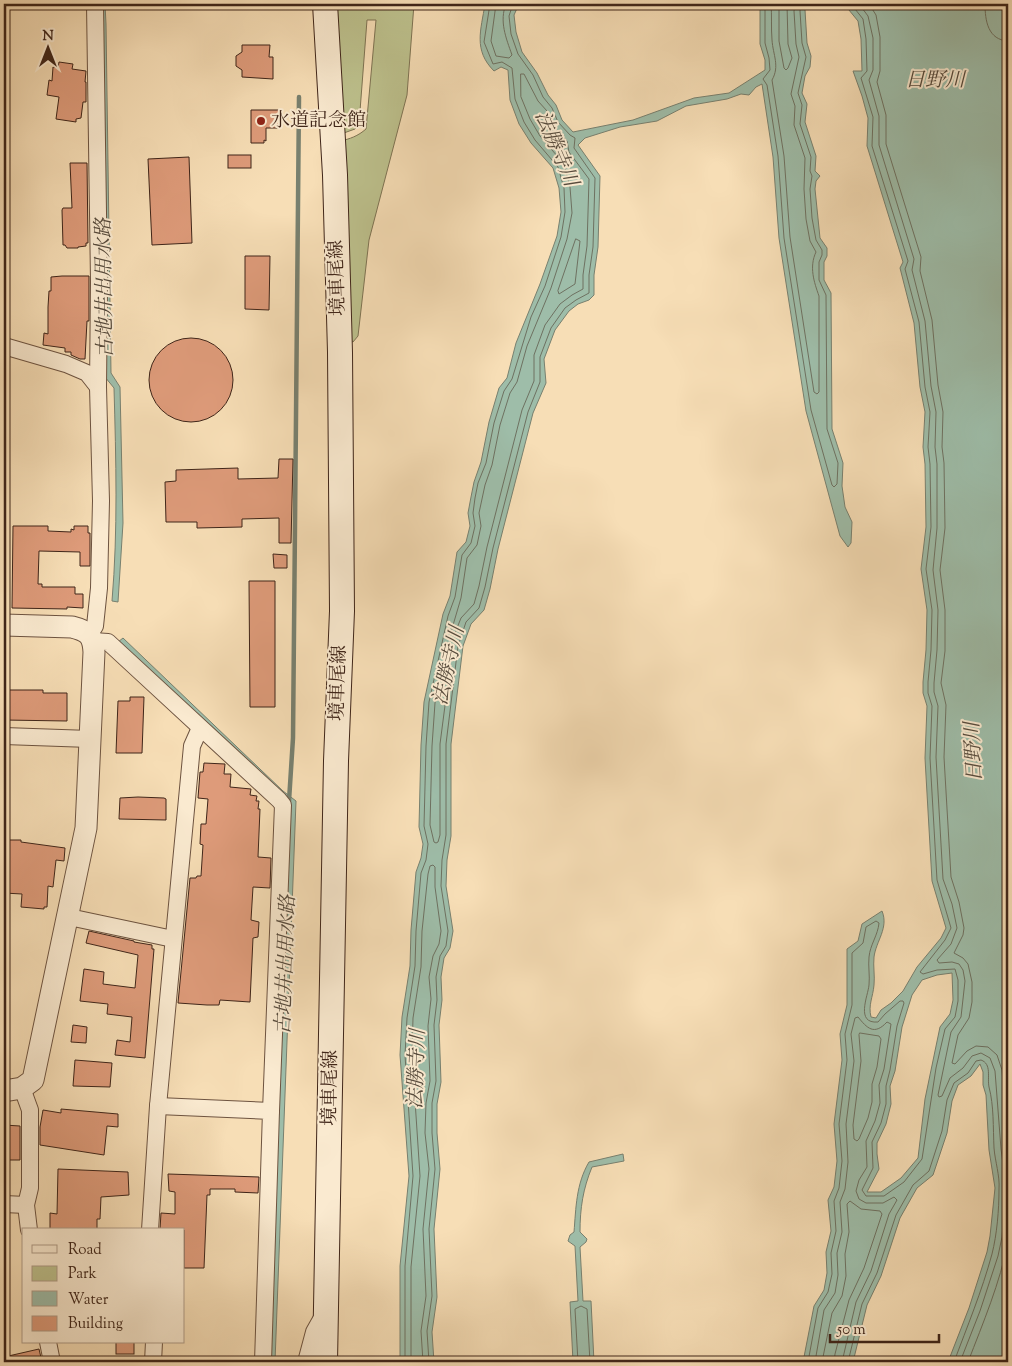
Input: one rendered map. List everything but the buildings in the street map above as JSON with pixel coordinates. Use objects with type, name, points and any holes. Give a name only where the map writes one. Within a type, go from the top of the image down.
[{"type":"main road","name":"境車尾線","points":[[325,4],[335,175],[342,611],[336,771],[325,1362]]},
{"type":"street","points":[[29,1228],[26,1205],[30,1188],[30,1110],[13,1090],[33,1080],[69,917],[86,828],[90,739],[91,638],[95,626],[101,562],[102,501],[98,387],[99,282],[94,4]]},
{"type":"street","points":[[4,346],[66,364],[87,373],[98,387]]},
{"type":"street","points":[[4,625],[72,627],[82,630],[91,638],[108,642],[279,800],[282,805],[263,1362]]},
{"type":"street","points":[[150,1228],[158,1106],[192,746],[200,728]]},
{"type":"street","points":[[4,736],[90,739]]},
{"type":"street","points":[[69,917],[173,939]]},
{"type":"street","points":[[158,1106],[271,1111]]},
{"type":"street","points":[[4,1204],[26,1205]]},
{"type":"street","points":[[306,1362],[314,1332],[326,1312]]},
{"type":"street","points":[[48,1344],[52,1362]]},
{"type":"street","points":[[153,1362],[154,1344]]},
{"type":"green space","points":[[332,4],[414,4],[407,95],[369,240],[358,336],[353,342],[349,341],[340,141],[354,137],[366,129],[376,20],[367,20],[359,124],[355,129],[341,134]]},
{"type":"water","name":"古地井出用水路","points":[[99,4],[105,4],[106,24],[111,373],[120,387],[123,523],[118,602],[112,601],[116,521],[114,388],[105,377]]},
{"type":"water","name":"法勝寺川","points":[[485,4],[519,4],[514,15],[516,32],[522,52],[556,105],[562,120],[573,132],[633,120],[694,98],[729,93],[765,70],[765,60],[760,44],[760,4],[806,4],[807,43],[811,56],[810,67],[805,76],[802,93],[807,104],[805,122],[816,156],[815,171],[820,176],[816,181],[815,189],[820,238],[827,248],[827,256],[824,262],[824,280],[831,293],[832,429],[843,463],[842,486],[845,507],[852,522],[851,543],[848,547],[840,536],[806,411],[779,238],[773,157],[762,84],[756,87],[749,95],[741,94],[727,99],[686,106],[657,121],[620,127],[585,138],[578,145],[600,176],[598,247],[594,275],[594,295],[589,300],[578,304],[569,311],[555,330],[544,359],[546,383],[533,413],[498,549],[490,589],[484,610],[471,624],[463,646],[451,744],[451,836],[447,860],[446,886],[453,931],[450,948],[444,958],[441,977],[442,1000],[439,1025],[441,1082],[437,1104],[437,1133],[440,1169],[434,1229],[437,1297],[432,1332],[434,1362],[400,1362],[400,1266],[409,1176],[400,1055],[402,1017],[410,966],[416,872],[423,844],[419,827],[424,702],[443,614],[450,596],[457,552],[466,542],[470,526],[468,513],[489,422],[499,388],[507,378],[516,343],[557,236],[561,212],[559,188],[553,168],[531,143],[519,124],[510,100],[508,70],[501,67],[494,71],[483,55],[480,39]]},
{"type":"water","name":"日野川","points":[[844,4],[1003,4],[1008,40],[1008,1362],[948,1362],[969,1308],[987,1252],[990,1236],[995,1188],[989,1150],[986,1095],[980,1064],[971,1076],[958,1085],[952,1101],[947,1133],[933,1175],[917,1188],[900,1218],[881,1276],[867,1305],[853,1362],[803,1362],[814,1306],[824,1290],[827,1273],[826,1252],[831,1231],[828,1200],[834,1187],[837,1161],[834,1124],[842,1060],[840,1034],[847,1005],[847,949],[858,941],[862,924],[882,911],[884,923],[874,957],[874,985],[870,1009],[871,1017],[876,1018],[881,1010],[903,991],[917,967],[941,938],[946,928],[932,881],[925,758],[927,706],[923,693],[923,682],[927,610],[921,569],[926,527],[923,447],[925,412],[920,387],[914,323],[900,268],[903,262],[867,146],[868,118],[853,71],[862,71],[861,39],[858,21]],"holes":[[[952,973],[953,1000],[950,1014],[940,1027],[925,1099],[918,1158],[901,1178],[881,1192],[867,1192],[879,1169],[877,1143],[886,1124],[891,1104],[890,1086],[895,1071],[902,1027],[912,995],[922,980]]]},
{"type":"water","name":"古地井出用水路","points":[[123,638],[283,791],[296,801],[275,1362],[267,1362],[289,804],[118,642]]},
{"type":"water","points":[[623,1154],[624,1161],[592,1167],[584,1191],[580,1232],[587,1239],[580,1247],[583,1301],[591,1301],[594,1362],[573,1362],[570,1302],[578,1301],[575,1246],[568,1241],[570,1235],[574,1232],[579,1187],[589,1162]]},
{"type":"waterway","points":[[289,801],[293,738],[299,97]]},
{"type":"place","name":"水道記念館","points":[[261,121]]}]
